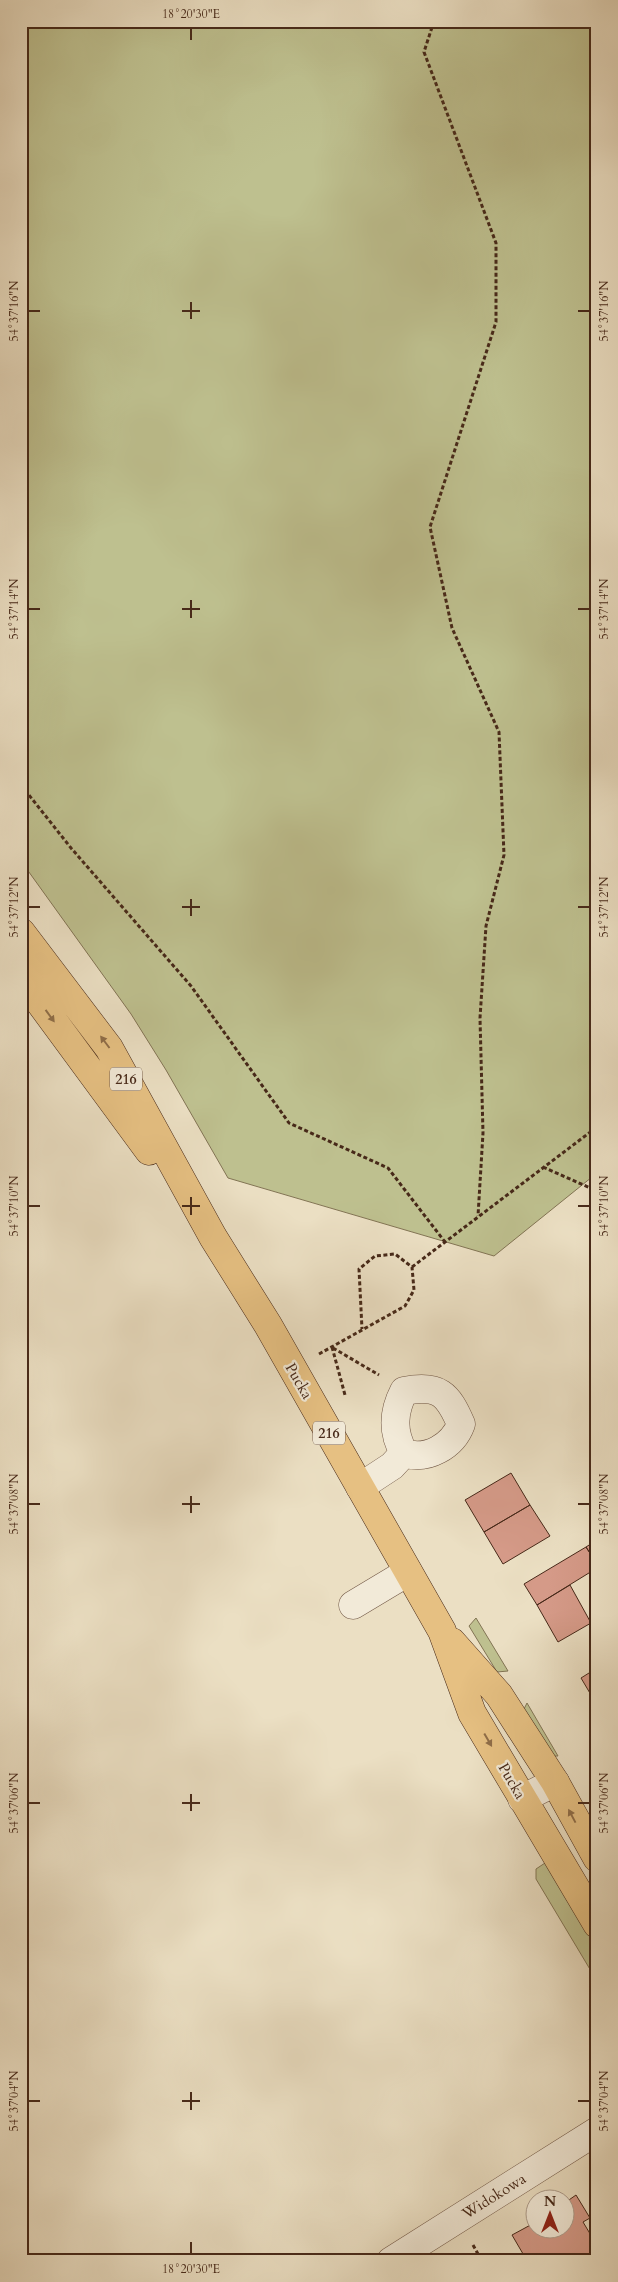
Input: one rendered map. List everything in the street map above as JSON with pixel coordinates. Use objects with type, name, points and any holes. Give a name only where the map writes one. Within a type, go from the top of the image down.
[{"type":"main road","name":"216","points":[[21,932],[109,1048],[213,1237]]},
{"type":"main road","name":"216","points":[[21,977],[213,1237]]},
{"type":"main road","name":"Pucka","points":[[213,1237],[268,1325],[442,1632],[472,1713],[522,1799],[590,1896],[597,1924]]},
{"type":"main road","name":"Pucka","points":[[442,1632],[499,1695],[555,1782],[597,1858]]},
{"type":"street","points":[[418,1388],[435,1390],[452,1402],[462,1424],[456,1436],[447,1445],[430,1453],[413,1456],[404,1453],[397,1440],[394,1420],[398,1402],[404,1391],[418,1388]]},
{"type":"street","points":[[360,1487],[392,1466],[404,1453]]},
{"type":"street","points":[[353,1605],[408,1572]]},
{"type":"street","points":[[472,1713],[499,1695]]},
{"type":"street","points":[[522,1799],[555,1782]]},
{"type":"street","name":"Widokowa","points":[[391,2261],[597,2131]]},
{"type":"path","points":[[434,21],[424,52],[496,243],[496,322],[430,527],[452,628],[499,732],[504,855],[486,926],[480,1018],[483,1133],[478,1216]]},
{"type":"path","points":[[21,785],[71,848],[191,986],[289,1123],[388,1168],[445,1242]]},
{"type":"path","points":[[412,1267],[542,1166],[597,1127]]},
{"type":"path","points":[[542,1166],[597,1192]]},
{"type":"path","points":[[362,1329],[359,1269],[376,1256],[395,1254],[412,1267],[414,1290],[405,1306],[332,1347],[404,1391]]},
{"type":"green space","points":[[21,21],[597,21],[597,1173],[494,1256],[228,1178],[166,1070],[131,1014],[21,861]]},
{"type":"green space","points":[[476,1618],[508,1671],[497,1672],[469,1626]]},
{"type":"green space","points":[[527,1703],[558,1756],[547,1756],[522,1713]]},
{"type":"green space","points":[[548,1861],[597,1944],[597,1981],[536,1879],[536,1869]]},
{"type":"building","points":[[511,1473],[530,1505],[484,1532],[465,1500]]},
{"type":"building","points":[[530,1505],[550,1536],[503,1564],[484,1532]]},
{"type":"building","points":[[597,1540],[597,1564],[586,1547]]},
{"type":"building","points":[[586,1547],[597,1564],[597,1568],[537,1605],[524,1584]]},
{"type":"building","points":[[570,1585],[591,1623],[558,1642],[537,1605]]},
{"type":"building","points":[[597,1668],[597,1705],[581,1678]]},
{"type":"building","points":[[576,2195],[590,2218],[583,2222],[595,2242],[597,2241],[597,2261],[533,2261],[531,2257],[526,2259],[512,2235],[526,2227],[526,2240],[576,2240]]}]
